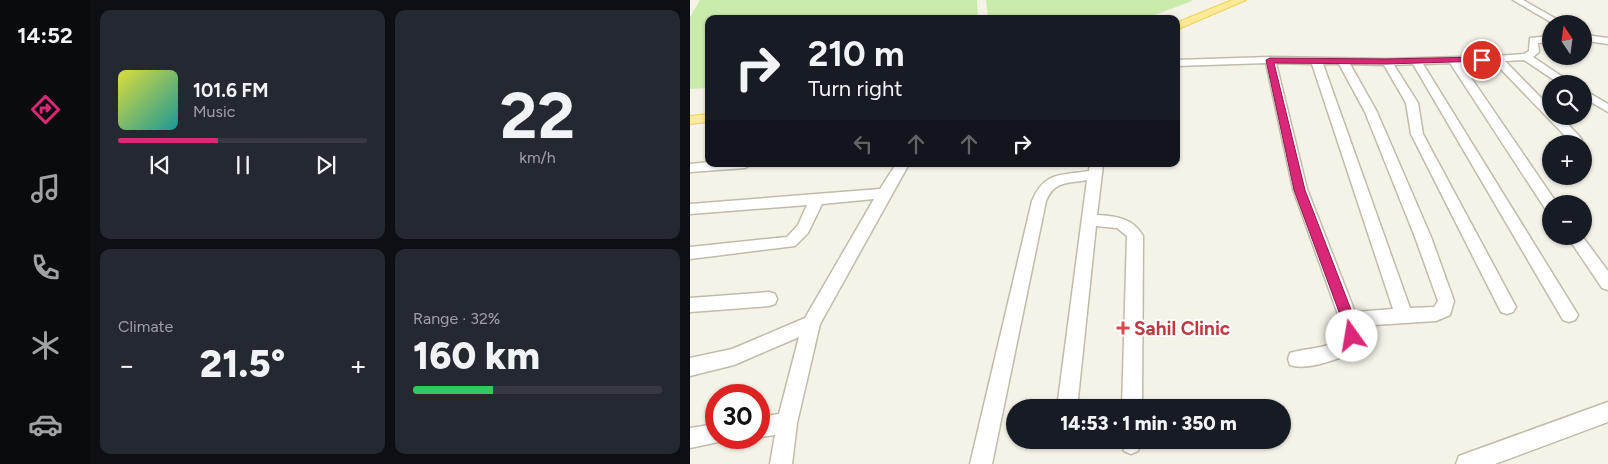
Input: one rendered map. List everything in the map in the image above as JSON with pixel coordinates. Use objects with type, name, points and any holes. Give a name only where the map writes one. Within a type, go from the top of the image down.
[{"type":"main road","points":[[1180,25],[1241,0]]},
{"type":"main road","points":[[690,120],[705,118]]},
{"type":"street","points":[[1517,0],[1544,15]]},
{"type":"street","points":[[1592,38],[1608,41]]},
{"type":"street","points":[[1180,63],[1270,60],[1386,62],[1497,59],[1526,57],[1534,52],[1533,40],[1542,39]]},
{"type":"street","points":[[1526,57],[1554,75]]},
{"type":"street","points":[[1497,59],[1542,105]]},
{"type":"street","points":[[1270,60],[1300,190],[1349,320],[1352,336],[1346,347],[1297,359]]},
{"type":"street","points":[[1316,60],[1404,315]]},
{"type":"street","points":[[1342,60],[1370,112],[1422,236],[1446,301],[1444,310],[1436,314],[1349,320]]},
{"type":"street","points":[[1454,60],[1544,195]]},
{"type":"street","points":[[1416,61],[1569,315]]},
{"type":"street","points":[[1386,62],[1412,103],[1415,114],[1414,126],[1417,134],[1507,306]]},
{"type":"street","points":[[1592,99],[1608,109]]},
{"type":"street","points":[[1562,125],[1571,135]]},
{"type":"street","points":[[690,168],[705,167]]},
{"type":"street","points":[[781,464],[787,423],[811,323],[884,192],[900,167]]},
{"type":"street","points":[[981,464],[1039,201],[1051,182],[1096,169],[1068,399]]},
{"type":"street","points":[[690,209],[817,200],[884,192]]},
{"type":"street","points":[[690,253],[790,242],[800,233],[817,200]]},
{"type":"street","points":[[1090,220],[1127,225],[1135,236],[1132,399]]},
{"type":"street","points":[[1581,245],[1608,283]]},
{"type":"street","points":[[690,305],[769,299]]},
{"type":"street","points":[[690,367],[734,357],[811,323]]},
{"type":"street","points":[[1467,464],[1608,412]]},
{"type":"street","points":[[770,425],[787,423]]},
{"type":"street","points":[[690,438],[705,436]]},
{"type":"green space","points":[[700,0],[977,0],[978,15],[705,15],[705,88],[690,89],[690,17]]},
{"type":"green space","points":[[986,0],[1192,0],[1155,15],[988,15]]},
{"type":"place","name":"Sahil Clinic","points":[[1123,328]]},
{"type":"route","points":[[1352,336],[1349,320],[1300,190],[1270,60],[1386,62],[1482,60]]}]
